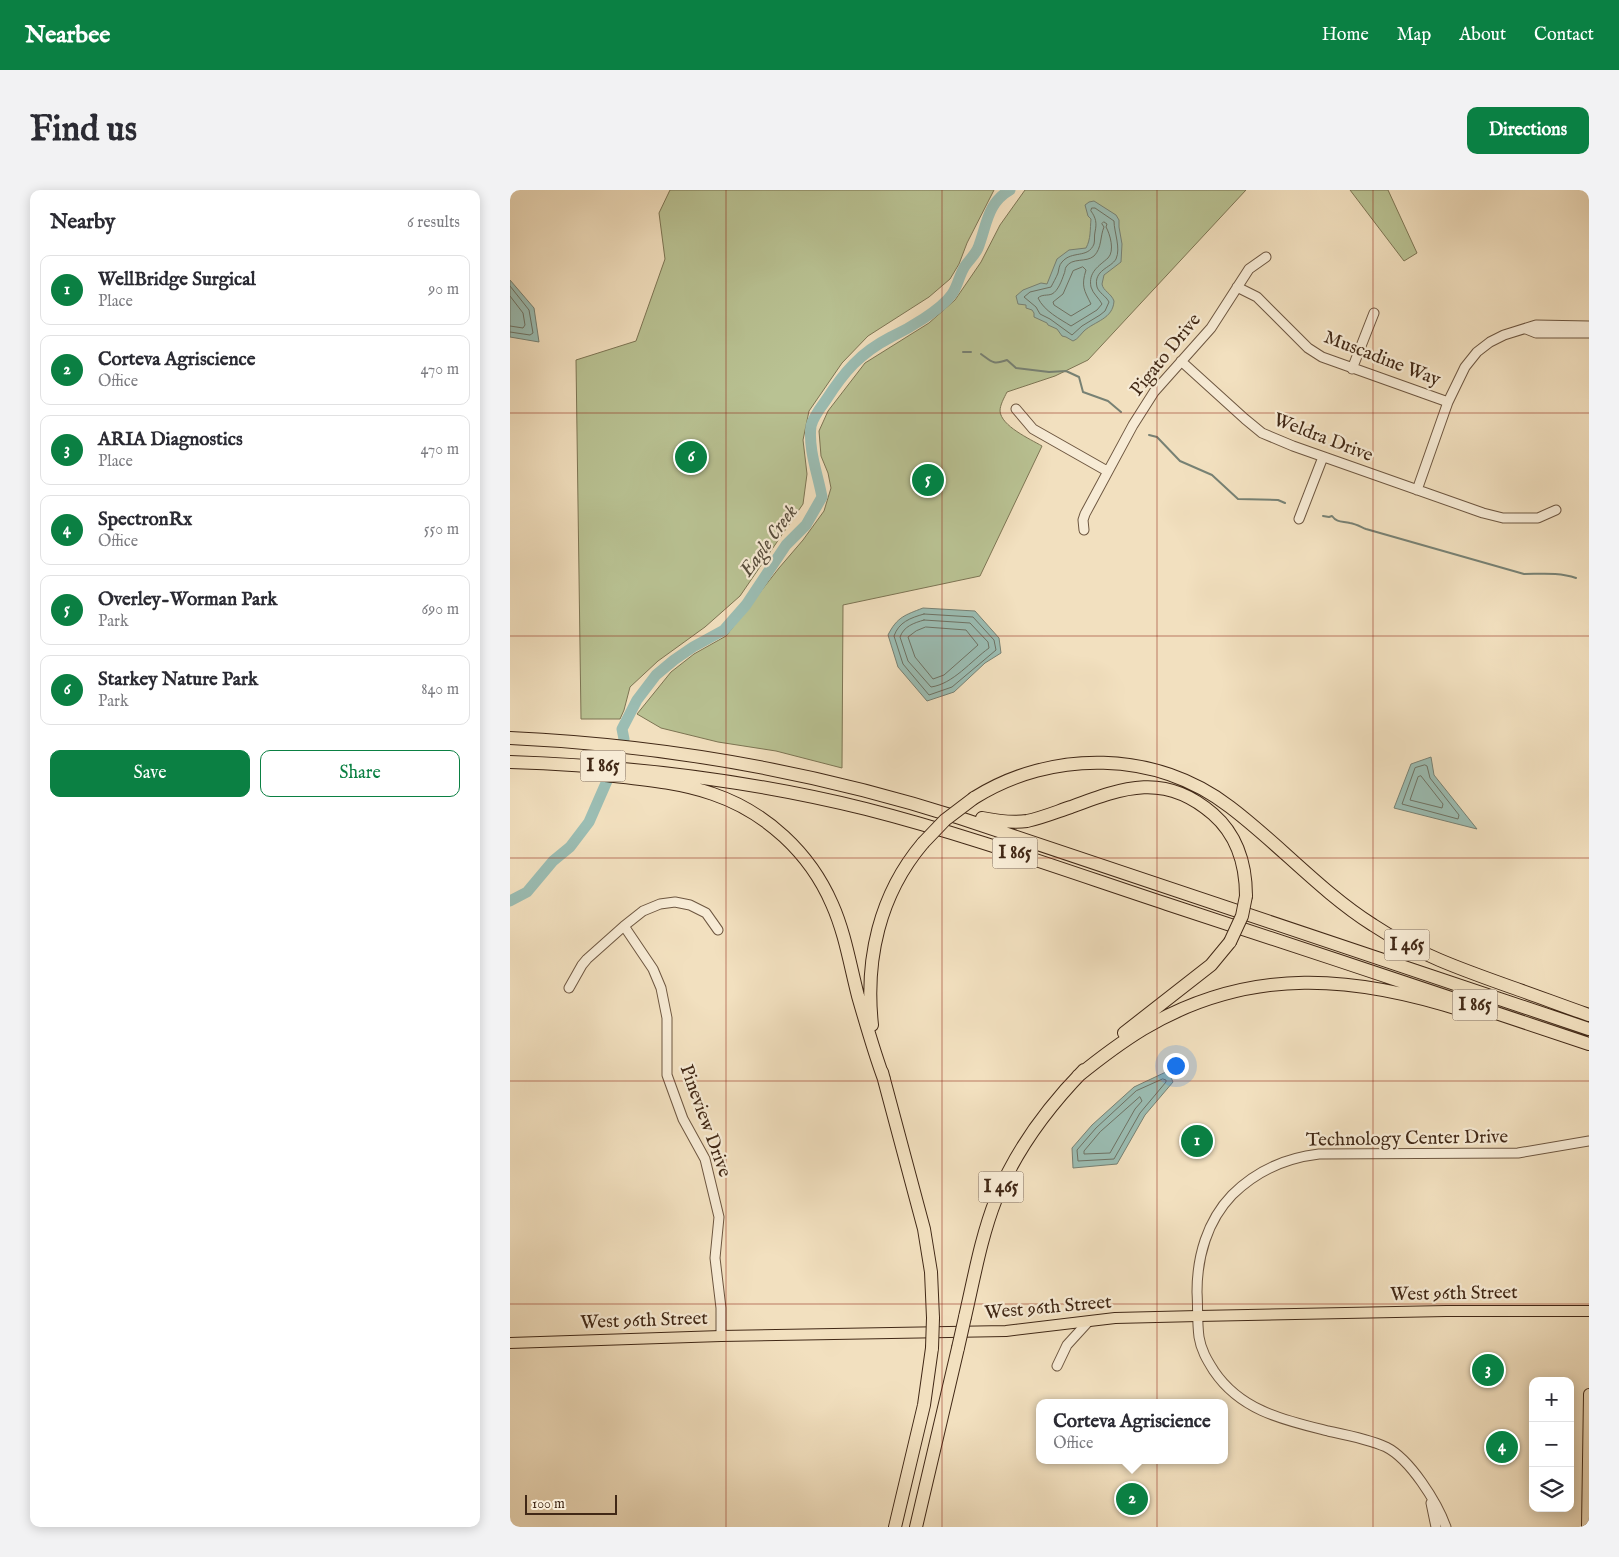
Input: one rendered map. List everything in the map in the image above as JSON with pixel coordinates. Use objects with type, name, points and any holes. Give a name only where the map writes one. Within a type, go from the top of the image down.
[{"type":"highway","name":"I 865","points":[[510,738],[571,741],[654,749],[710,757],[776,769],[919,804],[1589,1029]]},
{"type":"highway","points":[[512,762],[642,775],[702,790],[735,803],[758,816],[778,831],[805,859],[824,888],[836,915],[871,1042],[884,1079]]},
{"type":"highway","name":"I 465","points":[[895,1527],[924,1405],[932,1348],[933,1318],[931,1272],[924,1229],[884,1079],[871,1015],[870,984],[873,952],[882,915],[895,885],[908,863],[945,820],[974,798],[1016,777],[1065,764],[1092,762],[1119,764],[1150,769],[1177,777],[1204,790],[1230,806],[1345,905],[1416,950],[1589,1015]]},
{"type":"highway","name":"I 865","points":[[642,775],[748,784],[811,796],[957,835],[1574,1042],[1589,1044]]},
{"type":"highway","points":[[919,804],[992,820],[1014,822],[1038,819],[1124,789],[1143,787],[1172,791],[1200,803],[1227,830],[1237,847],[1245,876],[1246,896],[1240,922],[1230,942],[1211,965],[1108,1046],[1078,1076]]},
{"type":"highway","name":"I 465","points":[[916,1527],[986,1231],[1003,1183],[1018,1152],[1058,1098],[1078,1076],[1124,1041],[1184,1008],[1205,1000],[1249,988],[1294,982],[1336,983],[1385,989],[1574,1042],[1589,1052]]},
{"type":"main road","name":"West 96th Street","points":[[510,1343],[721,1336],[1006,1331],[1070,1325],[1115,1318],[1446,1311],[1589,1311]]},
{"type":"main road","points":[[1587,1527],[1589,1394]]},
{"type":"street","name":"Pigato Drive","points":[[1084,530],[1083,520],[1085,514],[1133,425],[1154,392],[1211,328],[1248,269],[1266,257]]},
{"type":"street","name":"Muscadine Way","points":[[1237,287],[1256,297],[1308,348],[1322,358],[1448,402]]},
{"type":"street","points":[[1352,369],[1374,313]]},
{"type":"street","points":[[1417,490],[1448,402],[1465,367],[1477,352],[1490,342],[1504,335],[1536,326],[1589,326]]},
{"type":"street","points":[[1526,329],[1536,333],[1589,333]]},
{"type":"street","name":"Weldra Drive","points":[[1181,361],[1245,420],[1262,432],[1323,457],[1483,514],[1503,518],[1538,518],[1556,510]]},
{"type":"street","points":[[1016,409],[1033,429],[1108,471]]},
{"type":"street","points":[[1299,519],[1323,457]]},
{"type":"street","points":[[569,988],[582,965],[624,926],[644,911],[660,904],[675,902],[706,913],[718,930]]},
{"type":"street","name":"Pineview Drive","points":[[624,926],[653,970],[661,988],[667,1018],[667,1075],[682,1119],[705,1159],[719,1217],[715,1258],[722,1308],[721,1336]]},
{"type":"street","name":"Technology Center Drive","points":[[1446,1527],[1443,1518],[1411,1467],[1387,1448],[1281,1419],[1246,1403],[1222,1382],[1204,1357],[1199,1338],[1197,1271],[1202,1247],[1208,1232],[1228,1199],[1248,1181],[1271,1167],[1294,1158],[1319,1154],[1518,1152],[1589,1141]]},
{"type":"street","points":[[1067,1345],[1088,1322]]},
{"type":"street","points":[[1057,1366],[1067,1345],[1070,1325]]},
{"type":"street","name":"Technology Center Drive","points":[[1429,1495],[1436,1527]]},
{"type":"green space","points":[[670,190],[994,190],[950,279],[929,297],[868,336],[842,363],[809,411],[803,440],[807,474],[803,504],[740,596],[705,627],[658,661],[630,687],[620,719],[581,719],[576,360],[636,341],[665,259],[659,213]]},
{"type":"green space","points":[[1025,190],[1246,190],[1088,360],[1055,376],[1007,392],[1000,411],[1005,422],[1017,432],[1042,446],[980,576],[843,605],[842,768],[776,751],[718,742],[661,728],[637,714],[671,672],[694,654],[726,636],[803,540],[824,511],[831,488],[828,473],[821,456],[819,431],[828,411],[865,363],[929,323],[955,300],[981,262],[1000,225]]},
{"type":"green space","points":[[1350,190],[1388,190],[1417,253],[1404,261]]},
{"type":"water","points":[[1094,201],[1116,215],[1119,220],[1122,244],[1121,262],[1104,275],[1102,284],[1114,301],[1110,312],[1073,341],[1062,336],[1057,329],[1034,317],[1032,310],[1026,308],[1026,305],[1018,304],[1016,296],[1023,290],[1041,283],[1047,284],[1057,259],[1069,250],[1086,248],[1090,238],[1091,219],[1088,216],[1085,205]]},
{"type":"water","points":[[510,280],[534,308],[539,342],[510,337]]},
{"type":"water","points":[[923,608],[975,611],[999,638],[1001,653],[985,663],[954,692],[927,701],[898,667],[888,635],[898,620]]},
{"type":"water","points":[[1431,757],[1434,775],[1477,829],[1394,808],[1411,764]]},
{"type":"water","points":[[1168,1071],[1173,1082],[1145,1115],[1117,1164],[1073,1168],[1072,1148],[1092,1125],[1134,1087]]},
{"type":"waterway","name":"Eagle Creek","points":[[510,901],[527,892],[553,861],[570,847],[589,822],[624,739],[622,729],[637,700],[656,675],[693,647],[724,630],[746,605],[786,545],[806,525],[822,497],[812,453],[811,426],[815,416],[833,390],[846,372],[870,350],[924,318],[947,300],[954,291],[965,266],[978,248],[992,208],[1002,195],[1010,190]]},
{"type":"waterway","points":[[963,352],[971,352]]},
{"type":"waterway","points":[[981,354],[993,362],[1007,360],[1016,368],[1049,372],[1066,371],[1079,377],[1083,392],[1108,401],[1121,412]]},
{"type":"waterway","points":[[1149,435],[1157,437],[1180,461],[1212,475],[1238,499],[1278,500],[1285,503]]},
{"type":"waterway","points":[[1323,516],[1332,516],[1338,521],[1352,523],[1366,529],[1524,574],[1557,574],[1576,578]]},
{"type":"place","name":"Starkey Nature Park","points":[[691,457]]},
{"type":"place","name":"Overley-Worman Park","points":[[928,480]]},
{"type":"place","name":"WellBridge Surgical","points":[[1197,1141]]},
{"type":"place","name":"ARIA Diagnostics","points":[[1488,1370]]},
{"type":"place","name":"SpectronRx","points":[[1502,1447]]},
{"type":"place","name":"Corteva Agriscience","points":[[1132,1499]]}]
